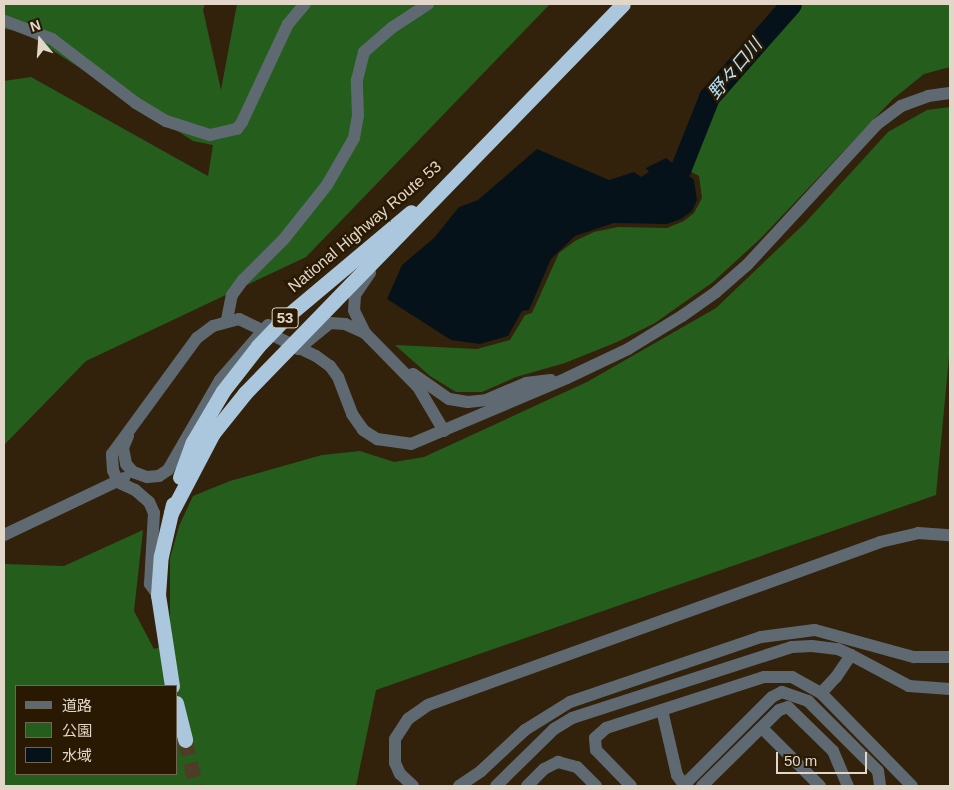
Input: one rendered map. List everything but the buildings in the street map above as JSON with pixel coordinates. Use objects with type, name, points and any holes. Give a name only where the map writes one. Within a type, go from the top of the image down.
[{"type":"highway","name":"National Highway Route 53","points":[[171,513],[213,433],[272,364],[624,4]]},
{"type":"highway","name":"National Highway Route 53","points":[[172,685],[158,595],[161,556],[184,463],[223,391],[258,346],[309,297],[460,170]]},
{"type":"highway","points":[[178,711],[185,740]]},
{"type":"street","points":[[5,22],[52,39],[136,103],[166,121],[210,135],[238,129],[288,24],[305,4]]},
{"type":"street","points":[[227,320],[232,295],[242,280],[284,239],[327,185],[354,138],[358,116],[356,80],[364,52],[393,27],[428,4]]},
{"type":"street","points":[[158,595],[150,584],[154,513],[149,502],[135,490],[118,482],[113,470],[112,454],[132,424],[197,338],[213,326],[227,320],[239,319],[252,323],[316,356],[330,366],[338,377],[352,414],[363,430],[378,440],[411,444],[567,378],[628,349],[716,292],[787,225],[876,125],[901,106],[950,93]]},
{"type":"street","points":[[365,333],[354,310],[358,288],[432,201]]},
{"type":"street","points":[[132,424],[123,448],[126,464],[133,472],[147,477],[159,476],[168,470],[220,380],[247,345],[276,318],[309,297]]},
{"type":"street","points":[[213,433],[313,334],[330,323],[344,324],[365,333],[393,359],[418,387],[444,431]]},
{"type":"street","points":[[393,359],[449,399],[468,402],[486,400],[526,383],[567,378]]},
{"type":"street","points":[[4,534],[118,482],[133,472]]},
{"type":"street","points":[[413,786],[400,774],[395,763],[396,739],[408,719],[428,705],[880,542],[918,533],[950,535]]},
{"type":"street","points":[[459,786],[481,771],[525,730],[557,709],[760,636],[800,630],[832,632],[914,657],[950,657]]},
{"type":"street","points":[[496,786],[563,723],[656,690],[792,647],[838,649],[909,686],[950,689]]},
{"type":"street","points":[[821,693],[836,677],[850,654]]},
{"type":"street","points":[[651,674],[656,690]]},
{"type":"street","points":[[631,786],[599,756],[595,738],[606,728],[764,677],[792,677],[821,693],[912,786]]},
{"type":"street","points":[[662,710],[677,776],[684,785],[772,697],[782,692],[808,701],[878,771],[880,786]]},
{"type":"street","points":[[708,784],[784,708],[793,710],[833,751],[848,786]]},
{"type":"street","points":[[762,728],[820,786]]},
{"type":"street","points":[[527,786],[544,769],[558,762],[578,767],[596,786]]},
{"type":"green space","points":[[4,4],[205,4],[203,10],[221,90],[237,4],[550,4],[306,257],[86,361],[4,445],[4,81],[31,77],[208,176],[213,145],[193,141],[24,32],[4,29]]},
{"type":"green space","points":[[800,4],[950,4],[950,67],[924,74],[893,99],[761,238],[713,282],[655,323],[617,342],[565,363],[516,377],[482,392],[456,392],[430,376],[395,345],[477,349],[510,340],[525,315],[532,313],[559,253],[575,241],[594,232],[618,227],[667,228],[684,221],[694,213],[702,198],[699,176],[686,169],[715,99]]},
{"type":"green space","points":[[950,107],[950,346],[936,495],[376,690],[356,786],[4,786],[4,564],[64,566],[143,530],[134,611],[154,649],[170,644],[170,558],[179,526],[193,496],[230,481],[322,455],[360,451],[394,462],[424,457],[587,382],[716,308],[805,223],[888,132],[927,110]]},
{"type":"water","points":[[537,149],[609,180],[634,172],[641,177],[649,172],[646,168],[666,158],[694,180],[697,200],[692,211],[681,219],[667,224],[614,223],[575,236],[551,259],[529,310],[522,311],[508,336],[480,344],[451,340],[387,299],[402,265],[434,238],[459,207],[478,200]]},
{"type":"waterway","name":"野々口川","points":[[680,170],[709,97],[791,4]]},
{"type":"tunnel","points":[[185,740],[196,786]]}]
